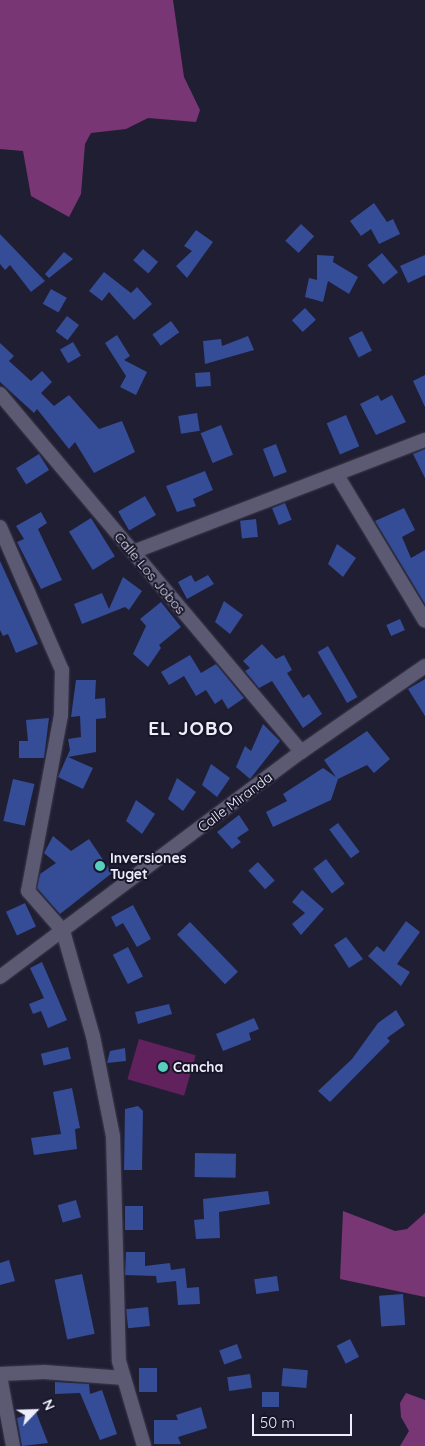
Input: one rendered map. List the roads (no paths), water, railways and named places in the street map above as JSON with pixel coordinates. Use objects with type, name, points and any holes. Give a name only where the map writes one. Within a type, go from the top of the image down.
[{"type":"street","name":"Calle Los Jobos","points":[[0,394],[301,752]]},
{"type":"street","points":[[133,552],[425,440]]},
{"type":"street","points":[[337,475],[425,621]]},
{"type":"street","points":[[0,528],[62,670],[61,715],[28,891],[63,931],[93,1036],[113,1136],[114,1290],[124,1378],[144,1446]]},
{"type":"street","name":"Calle Miranda","points":[[0,977],[301,752],[425,666]]},
{"type":"street","points":[[13,1446],[0,1375],[44,1372],[124,1378]]},
{"type":"place","name":"Inversiones Tuget","points":[[100,866]]},
{"type":"place","name":"Cancha","points":[[163,1067]]},
{"type":"district","name":"EL JOBO","points":[[191,729]]}]
